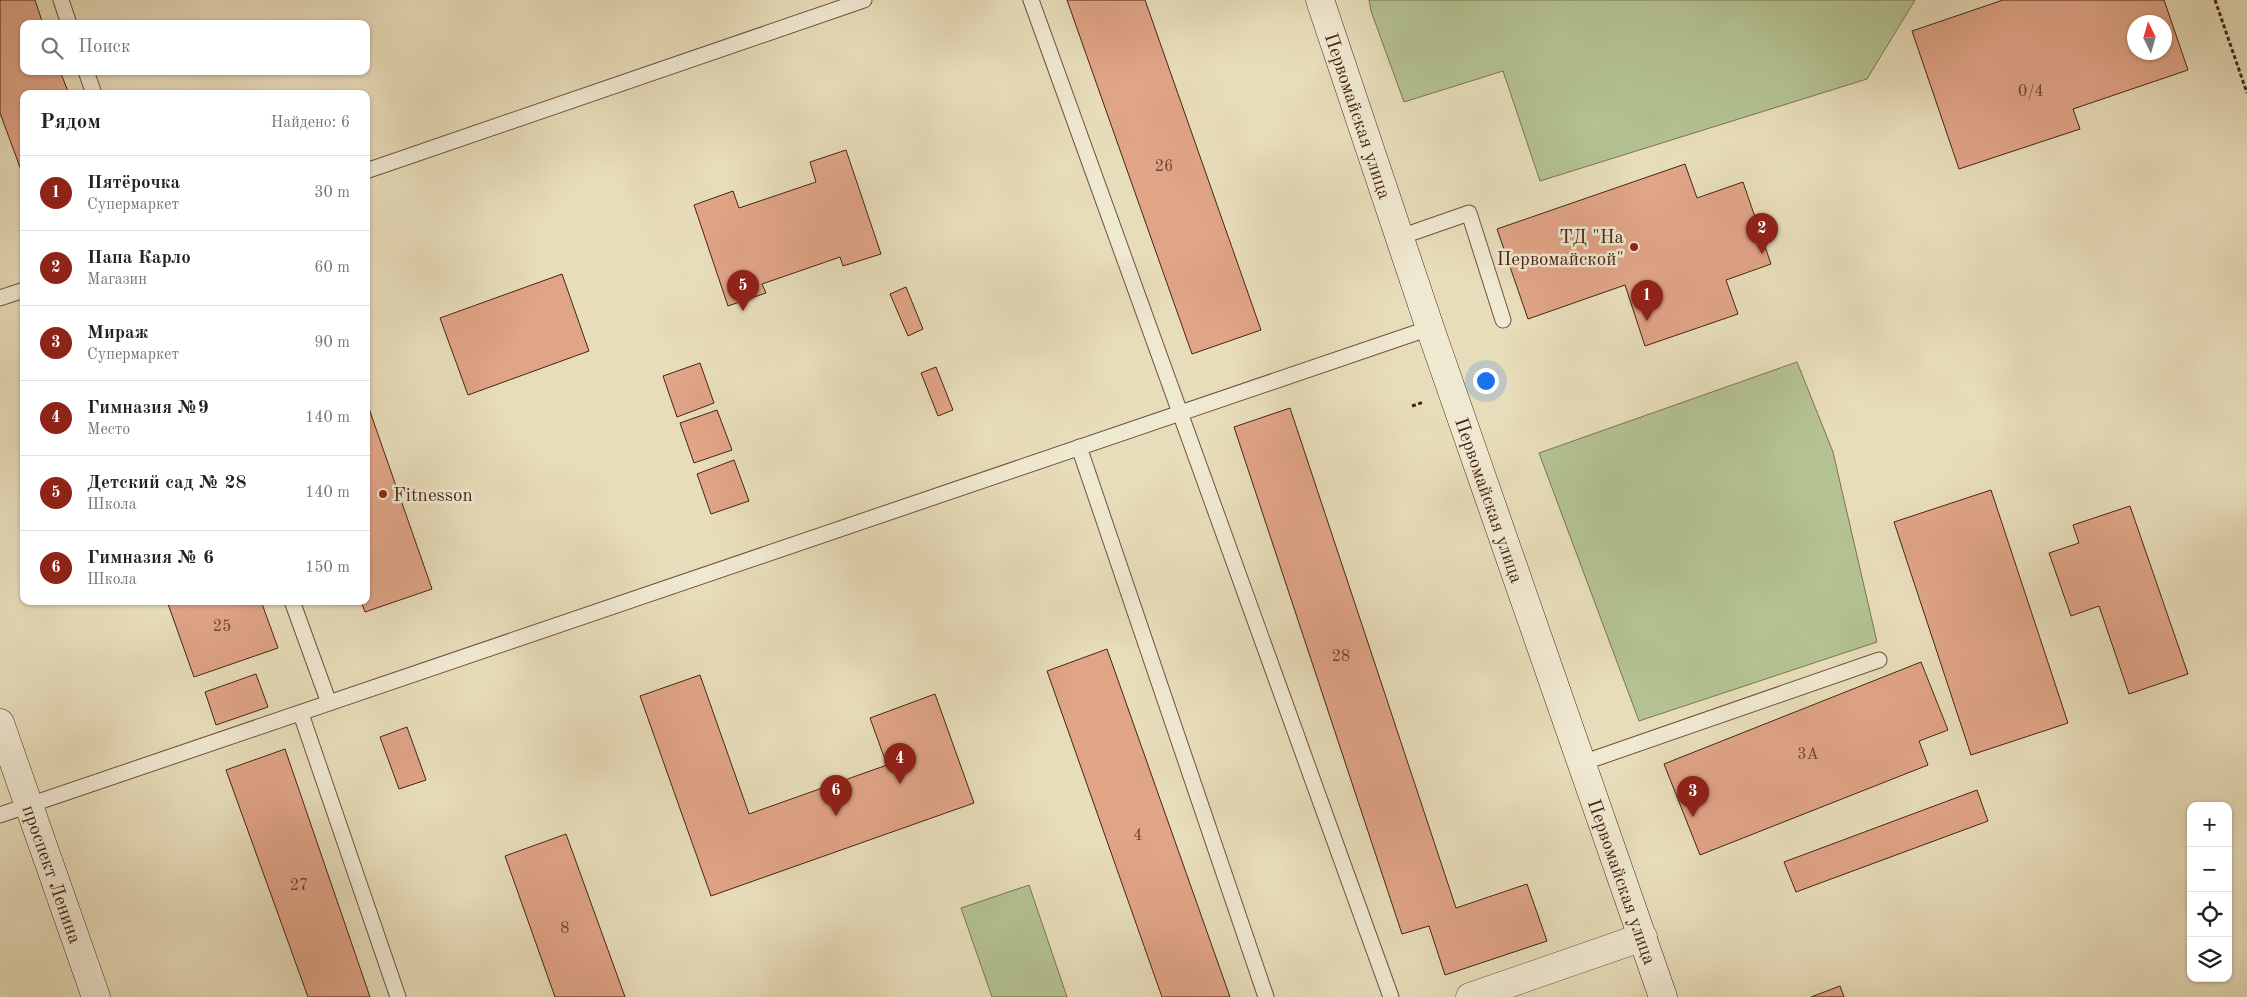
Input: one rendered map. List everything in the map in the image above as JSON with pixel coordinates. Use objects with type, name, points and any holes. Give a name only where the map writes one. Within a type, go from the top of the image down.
[{"type":"street","name":"Первомайская улица","points":[[1320,0],[1430,328],[1663,997]]},
{"type":"street","name":"проспект Ленина","points":[[0,723],[96,997]]},
{"type":"street","points":[[1470,997],[1643,938]]},
{"type":"lane","points":[[61,0],[68,20]]},
{"type":"lane","points":[[370,170],[864,0]]},
{"type":"lane","points":[[1031,0],[1391,997]]},
{"type":"lane","points":[[87,75],[93,90]]},
{"type":"lane","points":[[1400,236],[1469,213],[1503,320]]},
{"type":"lane","points":[[0,298],[20,291]]},
{"type":"lane","points":[[0,815],[1430,328]]},
{"type":"lane","points":[[1079,447],[1266,997]]},
{"type":"lane","points":[[293,605],[329,703]]},
{"type":"lane","points":[[1582,763],[1879,660]]},
{"type":"lane","points":[[301,714],[398,997]]},
{"type":"path","points":[[2215,0],[2247,93]]},
{"type":"green space","points":[[1369,0],[1915,0],[1867,79],[1540,181],[1503,71],[1404,102],[1371,11]]},
{"type":"green space","points":[[1797,362],[1833,452],[1877,642],[1639,721],[1539,453]]},
{"type":"green space","points":[[1029,885],[1067,997],[992,997],[961,908]]},
{"type":"building","points":[[0,0],[35,0],[42,20],[20,20],[20,75],[62,75],[67,90],[20,90],[20,167],[0,113]]},
{"type":"building","points":[[1067,0],[1145,0],[1261,330],[1192,354]]},
{"type":"building","points":[[2003,0],[2164,0],[2169,15],[2127,15],[2127,60],[2172,60],[2172,23],[2188,70],[2073,109],[2080,129],[1959,169],[1912,31]]},
{"type":"building","points":[[846,150],[881,254],[843,266],[840,257],[762,284],[766,293],[728,306],[694,205],[733,191],[739,208],[816,182],[810,162]]},
{"type":"building","name":"ТД \"На Первомайской\"","points":[[1685,164],[1697,198],[1743,182],[1771,264],[1726,280],[1738,314],[1645,346],[1625,285],[1528,319],[1497,229]]},
{"type":"building","points":[[562,274],[589,351],[468,395],[440,318]]},
{"type":"building","points":[[906,287],[923,329],[908,336],[890,294]]},
{"type":"building","points":[[700,363],[714,403],[677,417],[663,376]]},
{"type":"building","points":[[936,367],[953,410],[938,416],[921,373]]},
{"type":"building","points":[[1290,408],[1456,908],[1527,884],[1547,941],[1445,975],[1429,926],[1402,934],[1234,427]]},
{"type":"building","points":[[717,410],[732,450],[694,463],[680,423]]},
{"type":"building","name":"Fitnesson","points":[[370,411],[432,589],[365,612],[362,605],[370,605]]},
{"type":"building","points":[[734,460],[749,501],[711,514],[697,474]]},
{"type":"building","points":[[1991,490],[2068,723],[1971,755],[1894,522]]},
{"type":"building","points":[[2130,506],[2188,674],[2129,694],[2099,606],[2071,616],[2049,553],[2079,543],[2073,525]]},
{"type":"building","points":[[168,605],[262,605],[278,648],[194,677]]},
{"type":"building","points":[[1107,649],[1230,997],[1162,997],[1047,671]]},
{"type":"building","points":[[1921,662],[1948,730],[1919,741],[1928,765],[1700,855],[1664,764]]},
{"type":"building","points":[[256,674],[268,707],[216,725],[205,692]]},
{"type":"building","points":[[700,675],[749,814],[887,765],[870,718],[935,694],[974,803],[711,896],[640,696]]},
{"type":"building","points":[[407,727],[426,780],[399,789],[380,737]]},
{"type":"building","points":[[285,749],[370,997],[308,997],[226,770]]},
{"type":"building","points":[[1977,790],[1988,821],[1796,892],[1784,862]]},
{"type":"building","points":[[566,834],[625,997],[555,997],[505,856]]},
{"type":"building","points":[[1840,986],[1844,997],[1811,997]]},
{"type":"place","name":"ТД \"На Первомайской\"","points":[[1634,247]]},
{"type":"place","name":"Папа Карло","points":[[1762,254]]},
{"type":"place","name":"Детский сад № 28","points":[[743,311]]},
{"type":"place","name":"Пятёрочка","points":[[1647,321]]},
{"type":"place","name":"Fitnesson","points":[[383,494]]},
{"type":"place","name":"Гимназия №9","points":[[900,784]]},
{"type":"place","name":"Гимназия № 6","points":[[836,816]]},
{"type":"place","name":"Мираж","points":[[1693,817]]}]
